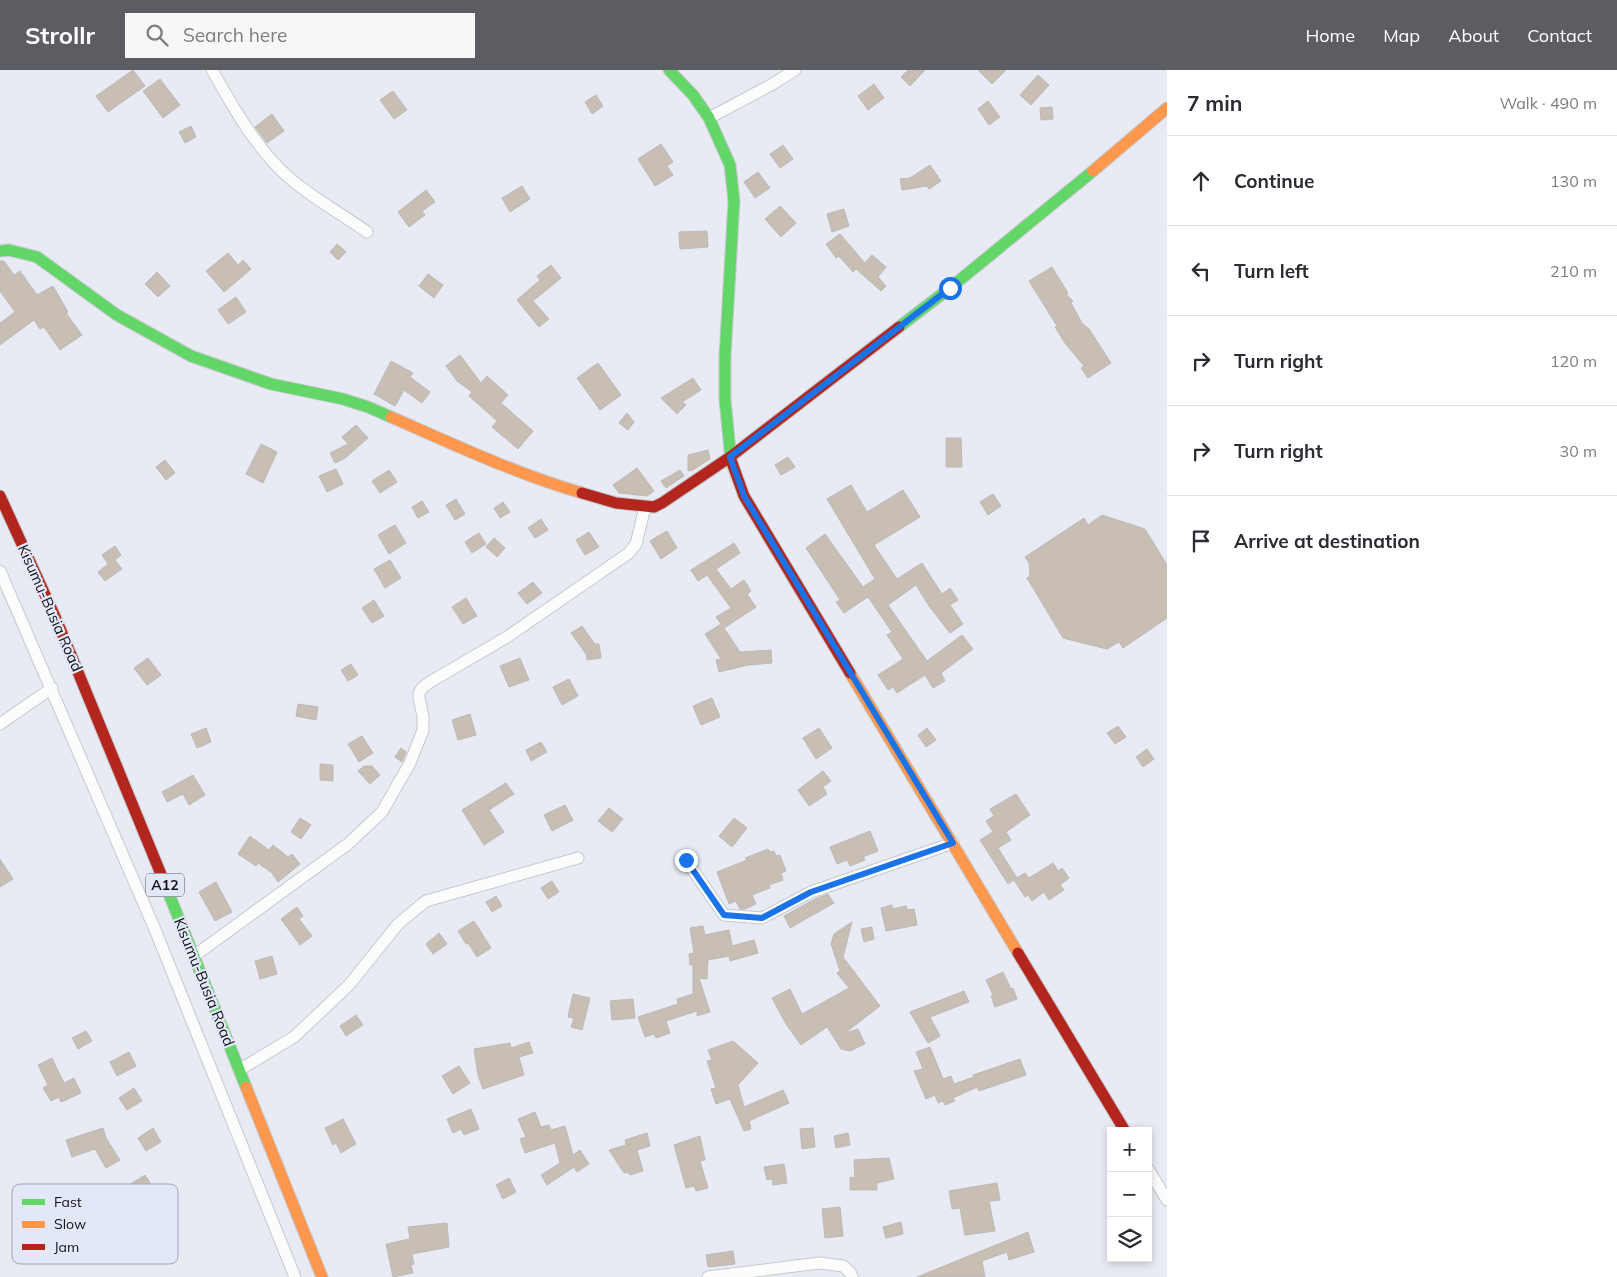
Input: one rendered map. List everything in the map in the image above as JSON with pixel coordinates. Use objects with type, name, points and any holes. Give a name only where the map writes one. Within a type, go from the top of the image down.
[{"type":"main road","points":[[669,70],[692,95],[709,118],[730,165],[734,201],[725,356],[726,400],[730,457],[744,496],[1123,1127]]},
{"type":"main road","points":[[0,252],[10,250],[37,257],[117,314],[191,356],[271,384],[344,399],[368,407],[483,457],[561,487],[616,503],[654,507],[730,457],[950,288],[1132,139],[1167,108]]},
{"type":"main road","name":"Kisumu-Busia Road","points":[[0,496],[57,620],[322,1277]]},
{"type":"street","points":[[212,70],[234,108],[259,145],[277,166],[298,185],[367,232]]},
{"type":"street","points":[[709,118],[772,85],[796,70]]},
{"type":"street","points":[[194,956],[348,844],[382,812],[410,763],[423,730],[424,716],[419,698],[422,688],[507,637],[629,554],[636,544],[645,507]]},
{"type":"street","points":[[0,571],[156,932],[295,1277]]},
{"type":"street","points":[[0,724],[52,688]]},
{"type":"street","points":[[686,860],[724,915],[762,918],[811,892],[953,843]]},
{"type":"street","points":[[239,1070],[294,1037],[349,985],[398,924],[426,901],[578,858]]},
{"type":"street","points":[[1150,1172],[1167,1200]]},
{"type":"street","points":[[708,1277],[819,1263],[843,1266],[850,1272],[852,1277]]},
{"type":"building","points":[[133,70],[145,86],[108,112],[96,96]]},
{"type":"building","points":[[908,70],[925,70],[910,86],[901,77]]},
{"type":"building","points":[[978,70],[1006,70],[992,84]]},
{"type":"building","points":[[1038,75],[1049,85],[1031,105],[1020,95]]},
{"type":"building","points":[[160,79],[180,105],[163,118],[143,91]]},
{"type":"building","points":[[874,84],[884,98],[868,110],[858,96]]},
{"type":"building","points":[[393,91],[407,110],[394,119],[380,100]]},
{"type":"building","points":[[596,95],[603,106],[592,114],[585,102]]},
{"type":"building","points":[[988,101],[1000,117],[989,125],[978,109]]},
{"type":"building","points":[[1052,107],[1053,119],[1041,120],[1040,108]]},
{"type":"building","points":[[272,114],[284,131],[267,143],[255,127]]},
{"type":"building","points":[[191,126],[196,137],[185,143],[179,132]]},
{"type":"building","points":[[661,144],[673,162],[667,166],[673,175],[655,186],[638,159]]},
{"type":"building","points":[[783,145],[793,159],[780,168],[770,154]]},
{"type":"building","points":[[930,165],[941,181],[929,189],[927,186],[902,190],[900,179],[910,178]]},
{"type":"building","points":[[758,172],[770,188],[755,198],[744,182]]},
{"type":"building","points":[[522,186],[530,199],[510,212],[502,198]]},
{"type":"building","points":[[426,190],[435,202],[422,211],[425,215],[409,227],[398,212]]},
{"type":"building","points":[[780,206],[796,223],[781,237],[765,219]]},
{"type":"building","points":[[844,209],[849,226],[832,232],[827,214]]},
{"type":"building","points":[[707,231],[708,247],[680,249],[679,232]]},
{"type":"building","points":[[840,234],[865,263],[872,255],[886,267],[878,277],[886,286],[881,291],[856,269],[853,272],[839,256],[836,258],[826,244]]},
{"type":"building","points":[[337,244],[346,252],[338,260],[330,252]]},
{"type":"building","points":[[228,253],[238,265],[243,260],[251,269],[224,292],[206,271]]},
{"type":"building","points":[[0,261],[4,261],[14,275],[20,271],[37,295],[53,286],[68,312],[66,313],[82,335],[60,350],[44,327],[40,329],[34,320],[0,345],[0,323],[15,312],[0,291]]},
{"type":"building","points":[[551,265],[561,278],[533,301],[549,319],[539,327],[517,300],[540,280],[537,276]]},
{"type":"building","points":[[1052,267],[1068,293],[1066,294],[1073,301],[1071,303],[1082,323],[1089,329],[1111,363],[1088,378],[1081,368],[1084,366],[1065,343],[1055,327],[1057,326],[1029,281]]},
{"type":"building","points":[[157,272],[170,286],[158,297],[145,284]]},
{"type":"building","points":[[428,274],[443,285],[434,298],[419,286]]},
{"type":"building","points":[[236,297],[246,312],[228,324],[218,310]]},
{"type":"building","points":[[460,355],[481,383],[487,376],[508,395],[501,403],[533,431],[518,449],[492,427],[497,421],[469,396],[472,392],[457,381],[446,366]]},
{"type":"building","points":[[391,361],[413,373],[410,377],[430,392],[422,403],[404,390],[395,406],[374,394]]},
{"type":"building","points":[[598,363],[621,395],[600,410],[577,378]]},
{"type":"building","points":[[693,378],[701,390],[682,402],[686,405],[677,414],[661,398]]},
{"type":"building","points":[[627,413],[634,422],[628,430],[619,423]]},
{"type":"building","points":[[356,425],[368,438],[344,459],[335,463],[330,453],[348,444],[342,437]]},
{"type":"building","points":[[946,438],[961,438],[962,467],[946,467]]},
{"type":"building","points":[[261,444],[277,452],[263,483],[246,474]]},
{"type":"building","points":[[708,450],[710,459],[693,470],[688,471],[688,455]]},
{"type":"building","points":[[788,457],[795,467],[781,475],[775,465]]},
{"type":"building","points":[[165,460],[175,473],[166,480],[156,467]]},
{"type":"building","points":[[637,468],[654,491],[647,496],[619,493],[613,485]]},
{"type":"building","points":[[336,469],[343,484],[327,492],[319,476]]},
{"type":"building","points":[[389,470],[397,482],[380,493],[372,481]]},
{"type":"building","points":[[680,470],[684,476],[666,488],[661,481]]},
{"type":"building","points":[[851,485],[867,512],[903,490],[920,517],[874,545],[897,579],[922,563],[942,594],[950,588],[958,600],[950,605],[963,624],[950,633],[929,606],[916,585],[888,605],[927,661],[962,635],[973,649],[941,673],[945,681],[933,688],[925,675],[897,693],[893,687],[888,690],[878,675],[903,659],[887,635],[892,632],[868,597],[844,613],[836,602],[840,600],[806,548],[825,534],[863,587],[875,579],[827,499]]},
{"type":"building","points":[[993,494],[1001,506],[988,515],[980,502]]},
{"type":"building","points":[[456,499],[465,514],[455,520],[446,505]]},
{"type":"building","points":[[422,501],[429,512],[418,518],[412,507]]},
{"type":"building","points":[[503,502],[510,512],[500,518],[494,508]]},
{"type":"building","points":[[1102,515],[1145,529],[1167,565],[1167,618],[1123,648],[1119,642],[1107,649],[1063,638],[1027,578],[1030,576],[1029,563],[1025,557],[1084,518],[1088,525]]},
{"type":"building","points":[[541,519],[548,530],[535,538],[528,528]]},
{"type":"building","points":[[395,525],[406,543],[389,554],[378,535]]},
{"type":"building","points":[[667,531],[677,548],[661,559],[650,541]]},
{"type":"building","points":[[589,532],[599,547],[585,555],[576,540]]},
{"type":"building","points":[[479,533],[486,544],[472,553],[465,542]]},
{"type":"building","points":[[494,538],[505,548],[497,557],[486,547]]},
{"type":"building","points":[[734,543],[740,553],[716,569],[731,589],[744,580],[751,591],[747,594],[756,607],[724,628],[740,652],[771,650],[772,663],[748,665],[719,672],[716,660],[721,659],[705,634],[721,624],[716,617],[731,608],[707,575],[698,581],[691,570]]},
{"type":"building","points":[[115,546],[121,555],[115,560],[122,569],[105,581],[98,572],[108,564],[102,555]]},
{"type":"building","points":[[390,560],[401,578],[385,588],[374,569]]},
{"type":"building","points":[[533,582],[542,593],[527,604],[518,593]]},
{"type":"building","points":[[466,598],[477,616],[463,624],[452,607]]},
{"type":"building","points":[[374,600],[384,616],[372,623],[362,608]]},
{"type":"building","points":[[582,626],[595,644],[599,644],[601,658],[587,660],[586,654],[571,633]]},
{"type":"building","points":[[148,658],[161,675],[147,685],[134,668]]},
{"type":"building","points":[[520,658],[529,680],[509,687],[500,666]]},
{"type":"building","points":[[351,664],[358,675],[348,681],[341,670]]},
{"type":"building","points":[[569,679],[578,696],[562,705],[553,687]]},
{"type":"building","points":[[712,698],[720,717],[701,725],[693,706]]},
{"type":"building","points":[[298,704],[318,707],[316,720],[296,716]]},
{"type":"building","points":[[470,714],[476,735],[458,740],[452,720]]},
{"type":"building","points":[[1118,726],[1126,737],[1115,744],[1107,733]]},
{"type":"building","points":[[206,728],[211,742],[197,748],[191,734]]},
{"type":"building","points":[[819,728],[832,748],[816,759],[803,738]]},
{"type":"building","points":[[927,728],[936,740],[926,747],[918,735]]},
{"type":"building","points":[[362,736],[373,753],[359,762],[348,744]]},
{"type":"building","points":[[541,742],[547,752],[531,761],[526,750]]},
{"type":"building","points":[[401,748],[406,752],[402,762],[395,757]]},
{"type":"building","points":[[1147,749],[1154,759],[1143,767],[1136,757]]},
{"type":"building","points":[[320,764],[333,765],[333,781],[320,780]]},
{"type":"building","points":[[364,766],[372,766],[380,775],[370,784],[358,771]]},
{"type":"building","points":[[823,771],[831,781],[823,787],[827,794],[809,806],[798,790]]},
{"type":"building","points":[[193,775],[205,795],[189,805],[183,794],[167,802],[162,792]]},
{"type":"building","points":[[506,783],[514,794],[489,810],[504,832],[484,845],[462,810]]},
{"type":"building","points":[[1016,794],[1030,815],[1006,832],[1011,840],[998,848],[1017,878],[1025,873],[1029,878],[1053,863],[1058,871],[1062,868],[1069,878],[1060,885],[1064,890],[1049,900],[1044,892],[1032,901],[1028,895],[1025,897],[1014,880],[1008,884],[980,840],[993,832],[986,821],[994,816],[990,809]]},
{"type":"building","points":[[565,805],[573,820],[552,831],[544,815]]},
{"type":"building","points":[[609,808],[623,819],[612,832],[598,821]]},
{"type":"building","points":[[300,818],[311,825],[301,839],[291,832]]},
{"type":"building","points":[[734,818],[747,828],[732,847],[719,836]]},
{"type":"building","points":[[870,831],[878,851],[863,857],[865,860],[850,866],[847,860],[837,864],[830,847]]},
{"type":"building","points":[[250,836],[269,850],[273,845],[288,857],[292,854],[300,864],[278,882],[272,873],[258,863],[256,866],[238,854]]},
{"type":"building","points":[[768,849],[770,852],[774,851],[776,856],[780,855],[786,871],[781,873],[783,880],[769,885],[770,888],[752,895],[756,904],[745,909],[740,909],[736,901],[729,904],[717,872]]},
{"type":"building","points":[[0,859],[13,879],[0,887]]},
{"type":"building","points":[[552,881],[559,892],[548,899],[541,888]]},
{"type":"building","points":[[216,882],[232,912],[215,921],[199,892]]},
{"type":"building","points":[[828,894],[834,903],[790,928],[784,916]]},
{"type":"building","points":[[496,896],[502,906],[492,912],[486,902]]},
{"type":"building","points":[[892,905],[892,909],[906,906],[907,910],[914,909],[917,925],[886,931],[881,908]]},
{"type":"building","points":[[297,907],[303,916],[299,919],[312,936],[300,945],[281,919]]},
{"type":"building","points":[[474,921],[491,948],[477,957],[458,931]]},
{"type":"building","points":[[852,922],[843,957],[880,1006],[845,1033],[858,1029],[865,1044],[850,1051],[841,1049],[827,1027],[801,1045],[786,1024],[772,998],[790,989],[802,1014],[849,988],[837,973],[840,971],[831,944],[834,934]]},
{"type":"building","points":[[703,926],[705,935],[729,930],[732,946],[754,940],[758,953],[730,961],[729,956],[708,960],[707,979],[699,978],[710,1012],[697,1016],[697,1011],[666,1021],[670,1033],[656,1038],[654,1034],[645,1037],[638,1017],[678,1004],[677,999],[693,994],[693,965],[690,965],[689,954],[694,953],[690,928]]},
{"type":"building","points":[[872,927],[874,939],[864,942],[861,929]]},
{"type":"building","points":[[439,933],[447,944],[433,954],[426,944]]},
{"type":"building","points":[[272,956],[277,974],[260,979],[255,961]]},
{"type":"building","points":[[1003,972],[1011,989],[1013,988],[1017,999],[995,1007],[991,996],[993,995],[986,980]]},
{"type":"building","points":[[964,991],[969,1002],[930,1017],[940,1036],[928,1043],[910,1012]]},
{"type":"building","points":[[573,994],[590,998],[582,1030],[571,1027],[574,1018],[568,1017]]},
{"type":"building","points":[[633,999],[635,1018],[612,1020],[610,1001]]},
{"type":"building","points":[[356,1015],[363,1025],[346,1036],[340,1026]]},
{"type":"building","points":[[86,1031],[92,1041],[78,1049],[72,1038]]},
{"type":"building","points":[[733,1041],[758,1063],[738,1085],[744,1107],[783,1090],[789,1103],[749,1121],[751,1129],[744,1131],[730,1099],[716,1104],[711,1089],[716,1088],[707,1061],[712,1060],[708,1050]]},
{"type":"building","points":[[529,1042],[533,1053],[519,1057],[524,1075],[483,1089],[478,1075],[474,1049],[510,1043],[511,1048]]},
{"type":"building","points":[[930,1047],[943,1079],[951,1076],[954,1084],[974,1077],[973,1075],[1020,1059],[1026,1075],[979,1091],[977,1087],[953,1098],[955,1101],[945,1105],[943,1101],[938,1103],[935,1095],[926,1099],[914,1071],[923,1069],[916,1052]]},
{"type":"building","points":[[129,1052],[136,1066],[117,1076],[110,1062]]},
{"type":"building","points":[[52,1058],[64,1083],[74,1078],[81,1093],[61,1102],[59,1097],[51,1101],[43,1088],[48,1085],[38,1065]]},
{"type":"building","points":[[459,1066],[470,1083],[453,1094],[442,1076]]},
{"type":"building","points":[[134,1088],[142,1101],[127,1110],[119,1098]]},
{"type":"building","points":[[471,1109],[479,1129],[464,1135],[461,1129],[453,1133],[447,1119]]},
{"type":"building","points":[[535,1112],[541,1127],[549,1125],[551,1130],[565,1126],[573,1155],[580,1150],[589,1164],[577,1172],[574,1167],[547,1185],[541,1175],[560,1163],[555,1143],[525,1153],[520,1139],[526,1137],[518,1119]]},
{"type":"building","points":[[343,1119],[356,1144],[341,1153],[336,1143],[333,1145],[325,1128]]},
{"type":"building","points":[[103,1128],[106,1138],[120,1160],[106,1168],[95,1149],[72,1157],[66,1140]]},
{"type":"building","points":[[153,1128],[161,1142],[146,1151],[138,1138]]},
{"type":"building","points":[[813,1128],[815,1147],[802,1149],[800,1129]]},
{"type":"building","points":[[647,1133],[650,1146],[637,1150],[643,1171],[630,1175],[628,1172],[624,1173],[609,1150],[626,1145],[625,1140]]},
{"type":"building","points":[[848,1133],[850,1145],[836,1148],[834,1136]]},
{"type":"building","points":[[700,1136],[705,1160],[700,1161],[708,1188],[696,1191],[694,1186],[686,1188],[674,1145]]},
{"type":"building","points":[[889,1158],[894,1179],[877,1183],[877,1190],[850,1190],[850,1177],[855,1178],[854,1160]]},
{"type":"building","points":[[784,1164],[787,1183],[773,1185],[772,1179],[767,1180],[764,1167]]},
{"type":"building","points":[[145,1175],[151,1184],[131,1184]]},
{"type":"building","points":[[509,1178],[516,1192],[503,1199],[496,1185]]},
{"type":"building","points":[[997,1183],[1000,1200],[989,1201],[995,1231],[965,1235],[960,1208],[952,1209],[949,1191]]},
{"type":"building","points":[[840,1207],[843,1236],[825,1238],[822,1209]]},
{"type":"building","points":[[901,1222],[903,1234],[886,1238],[883,1227]]},
{"type":"building","points":[[447,1223],[449,1247],[412,1254],[414,1264],[411,1265],[413,1273],[393,1277],[386,1244],[410,1239],[408,1227]]},
{"type":"building","points":[[1028,1232],[1034,1252],[1009,1260],[1007,1252],[982,1261],[985,1277],[917,1277]]},
{"type":"building","points":[[733,1251],[735,1264],[708,1267],[706,1255]]},
{"type":"traffic: fast","points":[[669,70],[693,95],[709,118],[730,165],[734,201],[725,356],[725,400],[731,460]]},
{"type":"traffic: fast","points":[[899,327],[950,288],[1093,171]]},
{"type":"traffic: fast","points":[[0,251],[9,250],[37,257],[117,315],[191,356],[271,384],[343,399],[391,417]]},
{"type":"traffic: fast","points":[[165,884],[246,1087]]},
{"type":"traffic: slow","points":[[1093,171],[1167,108]]},
{"type":"traffic: slow","points":[[391,417],[509,468],[582,493]]},
{"type":"traffic: slow","points":[[850,673],[1018,953]]},
{"type":"traffic: slow","points":[[246,1087],[322,1277]]},
{"type":"traffic: jam","points":[[582,493],[616,503],[654,507],[662,503],[730,457],[899,327]]},
{"type":"traffic: jam","points":[[731,460],[744,496],[850,673]]},
{"type":"traffic: jam","points":[[0,496],[57,621],[165,884]]},
{"type":"traffic: jam","points":[[1018,953],[1123,1127]]},
{"type":"route","points":[[686,860],[724,915],[762,918],[811,892],[953,843],[744,496],[730,457],[950,288]]}]
